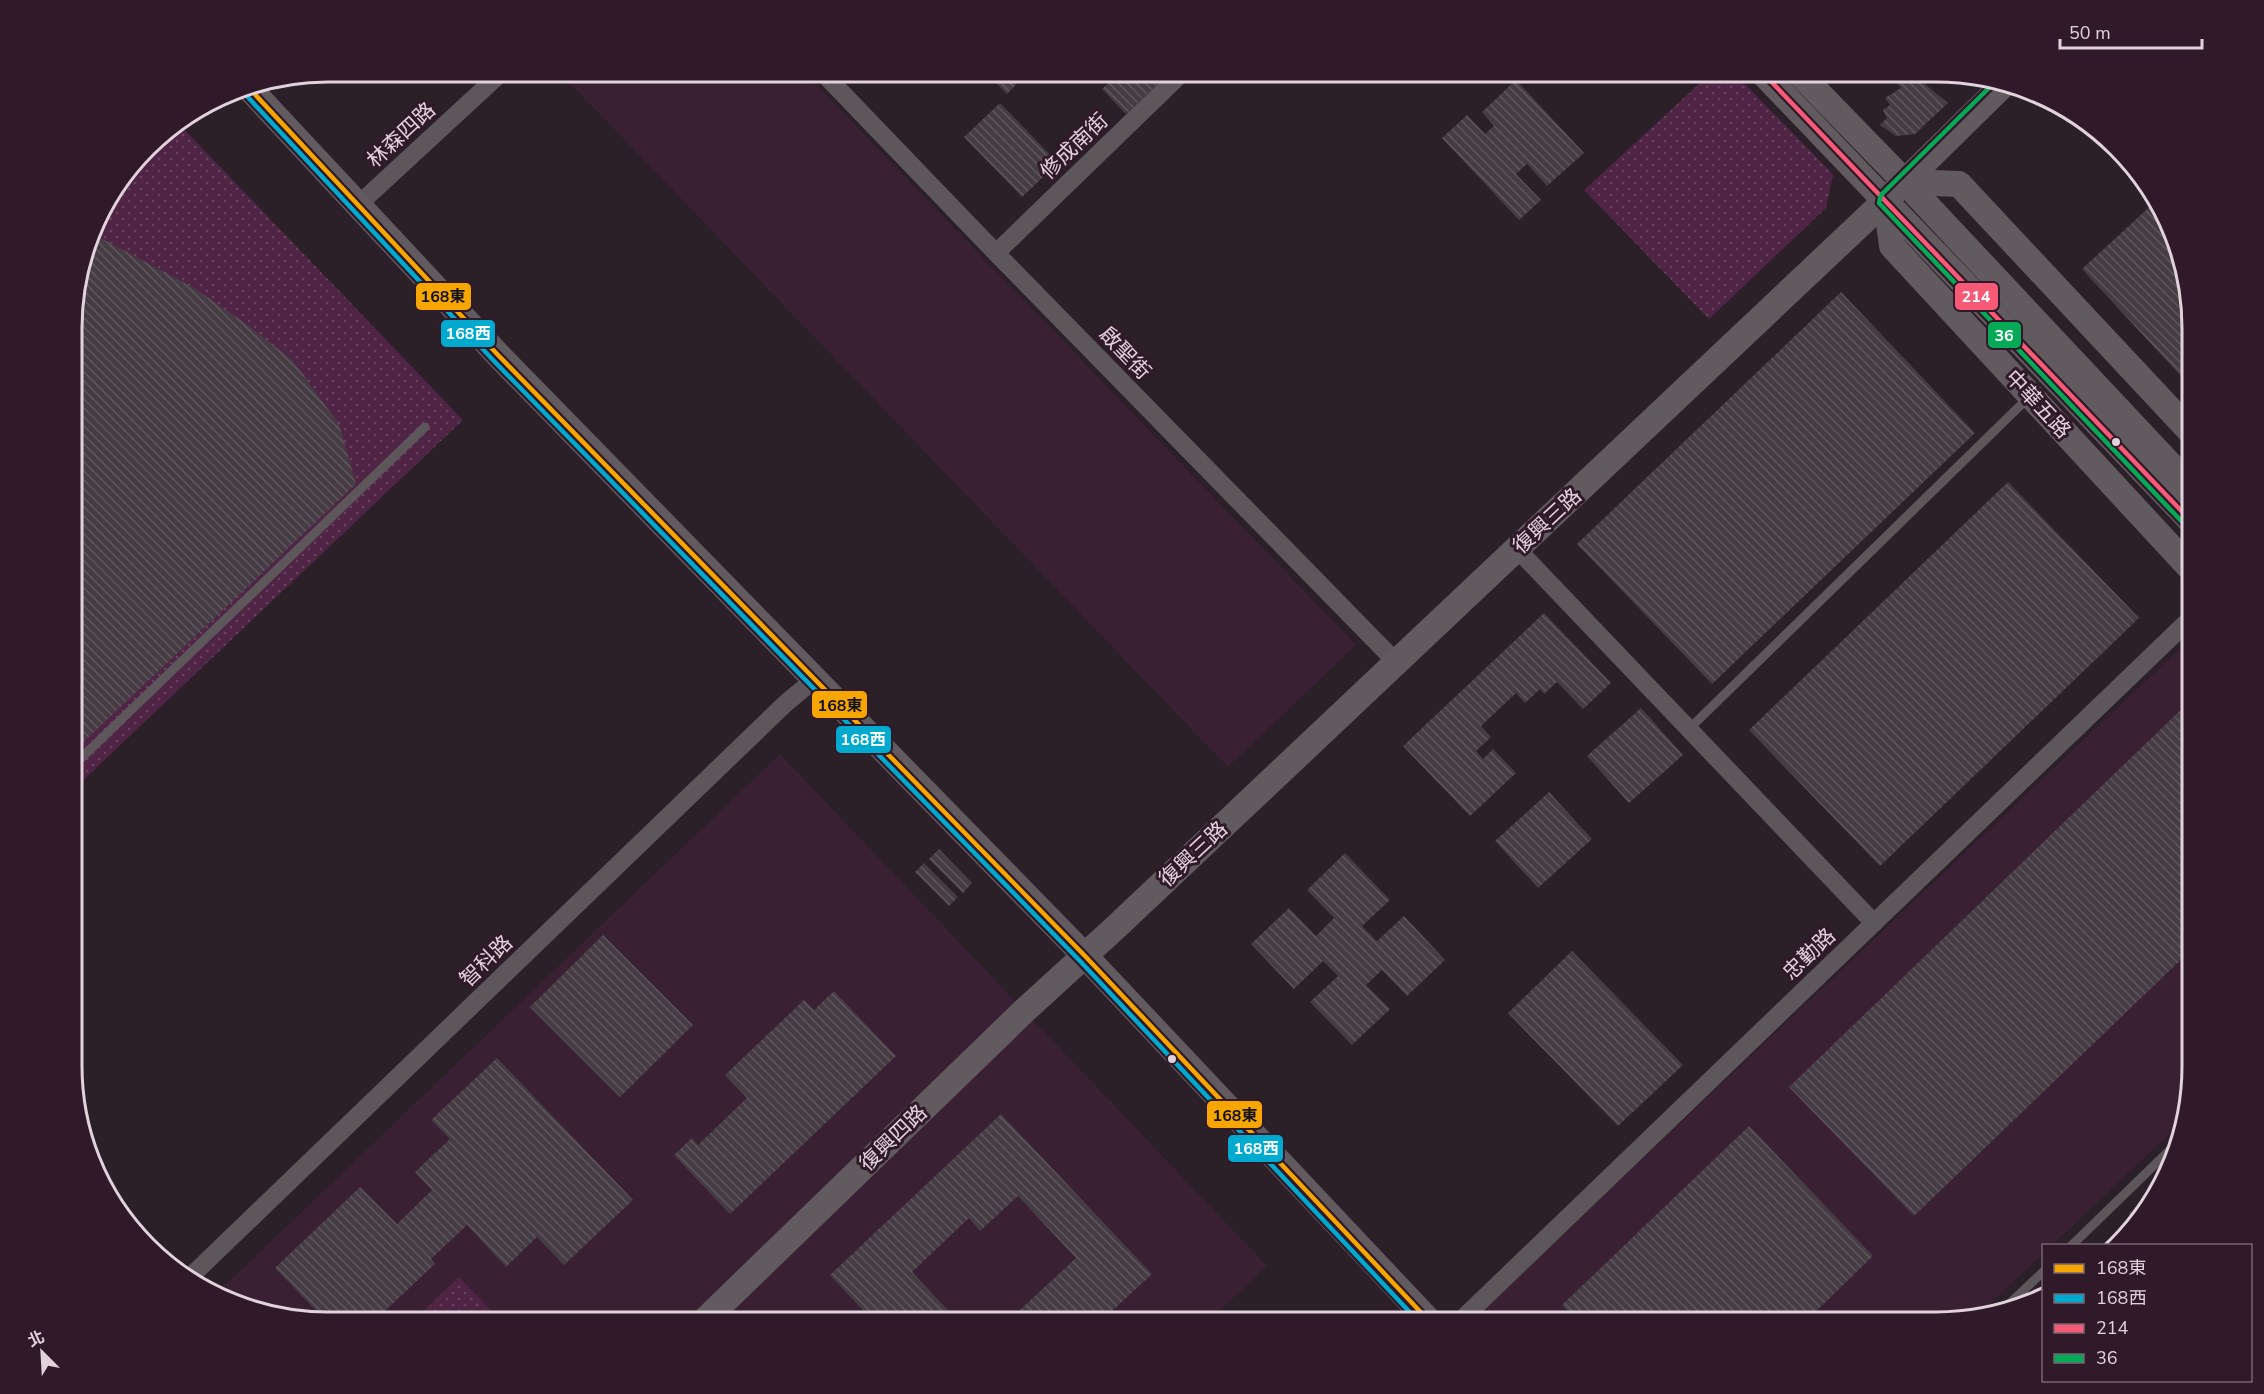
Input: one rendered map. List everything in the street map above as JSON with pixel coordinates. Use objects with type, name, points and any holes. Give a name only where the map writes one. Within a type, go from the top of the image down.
[{"type":"street","name":"林森四路","points":[[357,206],[491,82]]},
{"type":"street","name":"啟聖街","points":[[832,82],[1396,663]]},
{"type":"street","name":"修成南街","points":[[996,253],[1173,82]]},
{"type":"street","name":"中華五路","points":[[1772,82],[2182,512]]},
{"type":"street","points":[[1808,82],[2182,476]]},
{"type":"street","name":"復興三路","points":[[1084,956],[1905,182],[1997,91]]},
{"type":"street","points":[[255,94],[506,363],[1084,956],[1421,1312]]},
{"type":"street","points":[[1905,182],[1959,184],[2182,421]]},
{"type":"street","name":"中華五路","points":[[1886,200],[1892,246],[2182,559]]},
{"type":"street","points":[[1517,549],[1874,923]]},
{"type":"street","name":"忠勤路","points":[[1468,1312],[2182,628]]},
{"type":"street","name":"智科路","points":[[195,1272],[786,704],[815,679]]},
{"type":"street","name":"復興四路","points":[[713,1312],[1023,1011],[1084,956]]},
{"type":"lane","points":[[1689,729],[2031,396]]},
{"type":"lane","points":[[82,757],[425,427]]},
{"type":"lane","points":[[2168,544],[2182,530]]},
{"type":"lane","points":[[2072,1244],[2165,1155]]},
{"type":"lane","points":[[2015,1298],[2042,1272]]},
{"type":"shaded area","points":[[569,82],[814,82],[1356,645],[1228,767]]},
{"type":"shaded area","points":[[1701,82],[1743,82],[1833,174],[1826,208],[1709,319],[1584,190]]},
{"type":"shaded area","points":[[184,129],[463,420],[82,781],[83,312],[87,280],[101,234],[115,205],[154,154]]},
{"type":"shaded area","points":[[2182,647],[2182,1066],[2177,1114],[2172,1131],[2053,1244],[2042,1244],[2042,1254],[1988,1306],[1984,1307],[1936,1312],[1481,1312]]},
{"type":"shaded area","points":[[780,754],[1267,1266],[1219,1312],[328,1312],[280,1307],[223,1287]]},
{"type":"shaded area","points":[[459,1277],[492,1312],[422,1312]]},
{"type":"building","points":[[995,82],[1018,82],[1007,94]]},
{"type":"building","points":[[1109,82],[1160,82],[1126,114],[1102,89]]},
{"type":"building","points":[[1514,82],[1518,82],[1584,153],[1547,186],[1527,164],[1516,174],[1541,200],[1519,220],[1442,138],[1467,115],[1485,134],[1494,126],[1482,112]]},
{"type":"building","points":[[1896,82],[1922,82],[1948,103],[1915,134],[1896,136],[1880,125],[1887,118],[1883,110],[1890,105],[1885,98],[1901,88]]},
{"type":"building","points":[[1000,103],[1058,163],[1022,197],[964,137]]},
{"type":"building","points":[[2150,207],[2163,234],[2177,280],[2182,328],[2182,377],[2082,269]]},
{"type":"building","points":[[100,238],[194,288],[249,326],[293,361],[339,424],[356,484],[82,743],[82,328],[87,280]]},
{"type":"building","points":[[1841,292],[1975,433],[1712,684],[1577,544]]},
{"type":"building","points":[[2008,482],[2139,618],[1880,866],[1749,730]]},
{"type":"building","points":[[1544,613],[1611,683],[1583,709],[1557,682],[1544,694],[1540,689],[1525,703],[1516,693],[1481,726],[1491,737],[1476,751],[1483,759],[1493,749],[1516,773],[1470,816],[1403,746]]},
{"type":"building","points":[[1641,708],[1683,755],[1629,803],[1587,756]]},
{"type":"building","points":[[2182,709],[2182,959],[1914,1216],[1789,1087]]},
{"type":"building","points":[[1549,792],[1592,839],[1538,888],[1495,841]]},
{"type":"building","points":[[939,849],[972,883],[963,893],[929,859]]},
{"type":"building","points":[[1345,853],[1390,900],[1362,926],[1377,941],[1404,916],[1445,960],[1407,996],[1382,970],[1366,985],[1390,1009],[1352,1045],[1310,1002],[1338,976],[1323,961],[1294,989],[1251,944],[1289,908],[1316,936],[1334,918],[1307,890]]},
{"type":"building","points":[[924,863],[958,897],[949,906],[915,872]]},
{"type":"building","points":[[603,935],[693,1025],[620,1097],[530,1007]]},
{"type":"building","points":[[1572,951],[1683,1065],[1618,1126],[1508,1013]]},
{"type":"building","points":[[834,991],[896,1056],[730,1214],[674,1155],[692,1138],[698,1145],[747,1098],[725,1075],[804,1000],[814,1010]]},
{"type":"building","points":[[497,1058],[633,1200],[564,1265],[537,1237],[506,1267],[467,1225],[431,1259],[435,1264],[384,1312],[317,1311],[275,1268],[360,1187],[397,1224],[432,1190],[415,1172],[450,1139],[431,1120]]},
{"type":"building","points":[[1001,1114],[1152,1274],[1111,1312],[1018,1312],[1076,1258],[1018,1196],[980,1231],[969,1218],[912,1272],[950,1312],[865,1312],[830,1275]]},
{"type":"building","points":[[1749,1126],[1873,1256],[1815,1312],[1569,1312],[1562,1305]]},
{"type":"transit line","name":"214","points":[[1772,82],[2182,512]]},
{"type":"transit line","name":"36","points":[[1989,88],[1881,195],[1879,203],[2182,522]]},
{"type":"transit line","name":"168東","points":[[255,94],[498,355],[1085,956],[1421,1312]]},
{"type":"transit line","name":"168西","points":[[247,97],[493,360],[1080,961],[1410,1312]]}]
